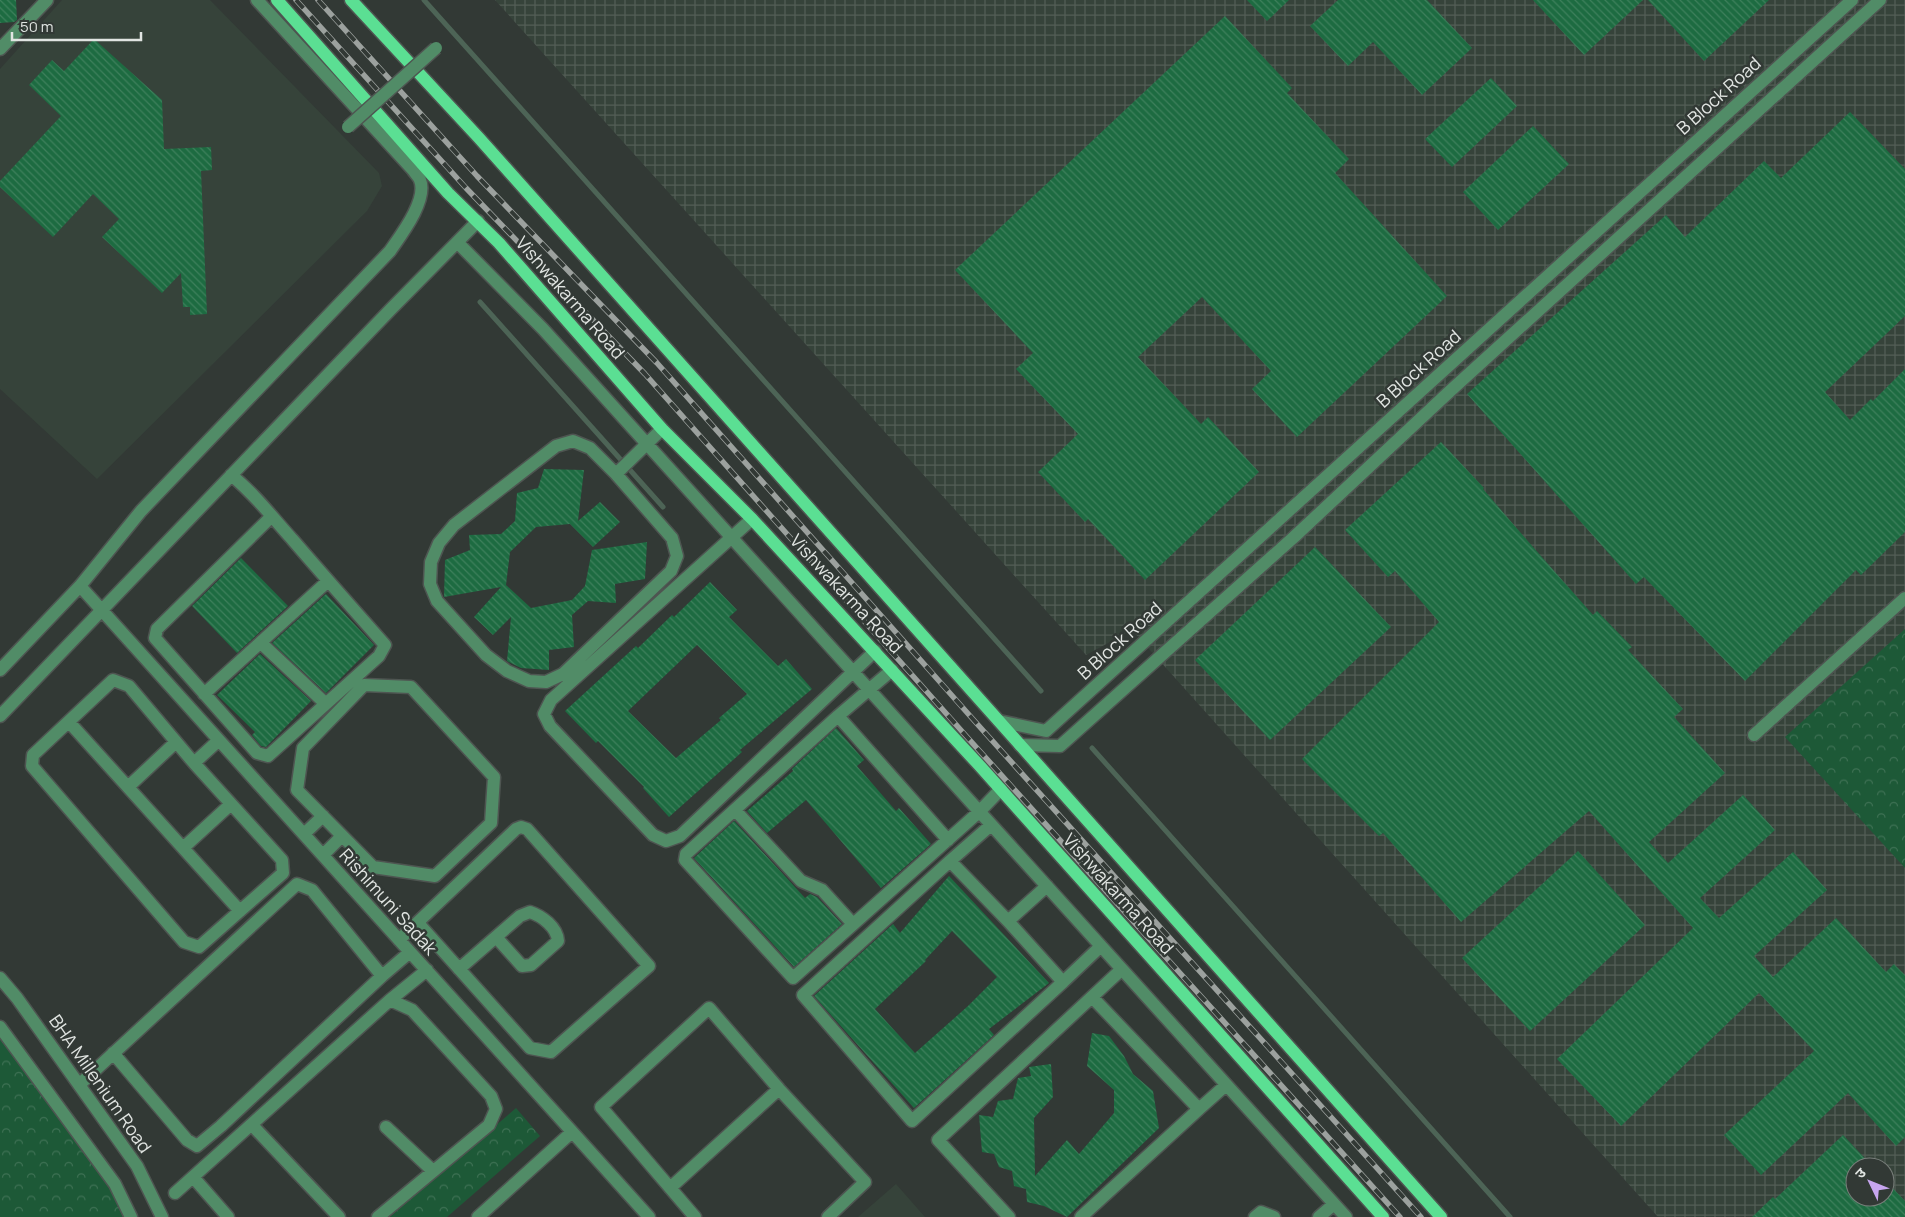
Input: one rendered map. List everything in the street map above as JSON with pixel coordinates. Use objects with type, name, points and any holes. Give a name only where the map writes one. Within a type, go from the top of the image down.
[{"type":"main road","name":"Vishwakarma Road","points":[[277,0],[429,172],[478,221],[662,429],[752,519],[1001,789],[1383,1217]]},
{"type":"main road","name":"Vishwakarma Road","points":[[350,0],[479,138],[1441,1217]]},
{"type":"street","points":[[0,49],[47,0]]},
{"type":"street","points":[[0,670],[80,586],[141,511],[390,251],[416,209],[422,191],[420,180],[413,170],[257,0]]},
{"type":"street","name":"B Block Road","points":[[999,721],[1046,731],[1852,0]]},
{"type":"street","name":"B Block Road","points":[[1020,745],[1060,746],[1294,537],[1449,392],[1880,0]]},
{"type":"street","points":[[348,127],[436,48]]},
{"type":"street","points":[[0,716],[478,221]]},
{"type":"street","points":[[457,242],[543,329],[648,444],[1346,1217]]},
{"type":"street","points":[[616,474],[662,429]]},
{"type":"street","points":[[573,442],[590,448],[616,474],[672,538],[677,556],[671,571],[563,674],[546,682],[529,681],[507,671],[486,655],[437,600],[430,584],[431,562],[439,543],[454,525],[556,446],[573,442]]},
{"type":"street","points":[[232,475],[244,485],[272,516],[385,645],[379,656],[268,756],[257,753],[155,638],[157,629],[272,516]]},
{"type":"street","points":[[752,519],[550,700],[544,714],[550,726],[653,835],[666,841],[680,836],[875,652]]},
{"type":"street","points":[[204,694],[328,581]]},
{"type":"street","name":"Rishimuni Sadak","points":[[80,586],[649,1217]]},
{"type":"street","points":[[1754,735],[1905,598]]},
{"type":"street","points":[[260,643],[326,704]]},
{"type":"street","points":[[892,670],[838,716],[686,854],[685,860],[793,978],[980,811],[1001,789]]},
{"type":"street","points":[[113,680],[130,686],[176,742],[282,860],[283,873],[199,947],[184,942],[32,766],[33,755],[113,680]]},
{"type":"street","points":[[364,685],[411,687],[494,777],[491,823],[435,876],[373,867],[323,816],[297,790],[302,748],[364,685]]},
{"type":"street","points":[[838,716],[948,840]]},
{"type":"street","points":[[69,722],[240,911]]},
{"type":"street","points":[[194,763],[219,740]]},
{"type":"street","points":[[128,787],[176,742]]},
{"type":"street","points":[[183,848],[231,804]]},
{"type":"street","points":[[735,810],[801,881],[822,890],[853,924]]},
{"type":"street","points":[[304,834],[323,816]]},
{"type":"street","points":[[991,824],[803,995],[912,1121],[1101,946]]},
{"type":"street","points":[[399,940],[516,829],[521,827],[527,829],[563,868],[649,966],[551,1052],[530,1048],[418,923]]},
{"type":"street","points":[[323,855],[342,836]]},
{"type":"street","points":[[950,861],[1063,982]]},
{"type":"street","points":[[79,1085],[297,884],[312,890],[382,976]]},
{"type":"street","points":[[1008,921],[1047,886]]},
{"type":"street","points":[[459,970],[496,937],[520,916],[530,912],[546,921],[557,934],[558,941],[531,965],[522,966],[496,937]]},
{"type":"street","points":[[113,1053],[187,1140],[197,1146],[410,952]]},
{"type":"street","points":[[1009,1217],[938,1140],[1122,969]]},
{"type":"street","points":[[175,1192],[390,1000],[427,970]]},
{"type":"street","name":"BHA Millenium Road","points":[[0,978],[137,1166],[162,1217]]},
{"type":"street","points":[[1092,997],[1200,1109]]},
{"type":"street","points":[[378,1217],[489,1125],[496,1109],[491,1096],[412,1010],[390,1000]]},
{"type":"street","points":[[695,1217],[601,1106],[709,1008],[779,1089],[866,1182],[828,1217]]},
{"type":"street","points":[[0,1027],[116,1184],[131,1217]]},
{"type":"street","points":[[1081,1217],[1226,1085]]},
{"type":"street","points":[[670,1188],[779,1089]]},
{"type":"street","points":[[252,1125],[339,1217]]},
{"type":"street","points":[[386,1128],[433,1171]]},
{"type":"street","points":[[478,1217],[572,1132]]},
{"type":"street","points":[[193,1177],[228,1217]]},
{"type":"street","points":[[1319,1217],[1334,1204]]},
{"type":"street","points":[[1256,1217],[1261,1212],[1274,1217]]},
{"type":"shaded area","points":[[62,0],[210,0],[379,173],[382,186],[367,211],[97,479],[0,389],[0,69]]},
{"type":"shaded area","points":[[495,0],[1905,0],[1905,1217],[1658,1217],[1132,630],[1086,655]]},
{"type":"shaded area","points":[[896,1184],[925,1217],[858,1217]]},
{"type":"green space","points":[[1905,629],[1905,868],[1785,737]]},
{"type":"green space","points":[[0,1027],[131,1217],[0,1217]]},
{"type":"green space","points":[[516,1108],[540,1136],[447,1217],[390,1217]]},
{"type":"building","points":[[0,0],[16,0],[17,20],[0,23]]},
{"type":"building","points":[[1247,0],[1289,0],[1267,21]]},
{"type":"building","points":[[1338,0],[1427,0],[1472,48],[1422,95],[1373,42],[1348,66],[1310,26]]},
{"type":"building","points":[[1533,0],[1643,0],[1584,55]]},
{"type":"building","points":[[1648,0],[1769,0],[1704,61]]},
{"type":"building","points":[[1225,16],[1292,88],[1287,93],[1349,159],[1335,173],[1447,296],[1297,437],[1252,389],[1271,371],[1202,297],[1138,357],[1201,424],[1208,417],[1259,472],[1145,580],[1088,519],[1085,522],[1038,472],[1078,434],[1016,369],[1033,353],[955,270]]},
{"type":"building","points":[[94,39],[162,100],[164,149],[211,147],[212,170],[201,171],[207,314],[190,315],[190,307],[183,307],[181,273],[162,293],[102,237],[119,219],[93,194],[53,237],[0,187],[0,181],[61,116],[29,85],[52,60],[64,71]]},
{"type":"building","points":[[1491,78],[1517,106],[1452,167],[1425,139]]},
{"type":"building","points":[[1850,112],[1905,169],[1905,316],[1825,392],[1850,420],[1871,399],[1873,401],[1905,369],[1905,532],[1861,575],[1856,570],[1745,681],[1644,577],[1636,584],[1467,394],[1666,215],[1685,237],[1764,161],[1781,178]]},
{"type":"building","points":[[1533,126],[1569,164],[1498,230],[1463,192]]},
{"type":"building","points":[[1441,442],[1484,488],[1593,615],[1597,611],[1632,647],[1628,650],[1683,709],[1674,717],[1725,773],[1649,842],[1668,863],[1743,795],[1775,830],[1700,898],[1719,918],[1793,852],[1827,890],[1754,956],[1773,977],[1836,918],[1886,972],[1894,964],[1905,975],[1905,1137],[1896,1146],[1848,1093],[1761,1175],[1724,1135],[1814,1051],[1759,993],[1621,1126],[1557,1059],[1693,928],[1589,811],[1461,922],[1383,833],[1379,836],[1302,759],[1439,622],[1395,571],[1388,577],[1345,530]]},
{"type":"building","points":[[544,469],[584,470],[578,521],[600,502],[620,522],[593,547],[570,524],[536,527],[510,552],[506,585],[531,608],[572,600],[585,586],[592,550],[647,542],[645,579],[615,584],[616,603],[588,601],[572,615],[574,647],[549,650],[549,670],[521,668],[507,661],[511,617],[493,635],[474,617],[501,587],[444,597],[445,560],[470,550],[469,535],[501,534],[515,521],[517,493],[538,488]]},
{"type":"building","points":[[1315,547],[1391,627],[1270,740],[1195,660]]},
{"type":"building","points":[[241,558],[288,606],[237,653],[192,606]]},
{"type":"building","points":[[710,582],[737,610],[729,617],[778,666],[786,659],[812,689],[740,750],[742,752],[669,817],[644,787],[598,741],[596,743],[565,711],[636,646],[638,648],[672,615],[674,617]],"holes":[[[697,645],[747,694],[719,718],[721,720],[676,758],[628,711]]]},
{"type":"building","points":[[326,594],[374,645],[326,693],[272,643]]},
{"type":"building","points":[[260,654],[311,701],[266,747],[261,746],[252,735],[255,732],[217,695]]},
{"type":"building","points":[[836,728],[864,760],[857,766],[896,811],[899,808],[931,844],[881,888],[806,800],[767,833],[747,811],[793,771],[792,769]]},
{"type":"building","points":[[734,821],[805,898],[810,894],[817,897],[842,924],[794,967],[694,858]]},
{"type":"building","points":[[1578,851],[1645,925],[1530,1031],[1462,958]]},
{"type":"building","points":[[949,876],[1049,983],[989,1029],[994,1035],[914,1108],[814,996],[893,924],[900,933]],"holes":[[[952,931],[997,977],[968,1006],[915,1053],[875,1009],[926,961]]]},
{"type":"building","points":[[1092,1033],[1109,1036],[1124,1056],[1133,1074],[1153,1091],[1159,1128],[1067,1217],[1044,1206],[1027,1202],[1026,1189],[1014,1186],[1012,1171],[999,1167],[994,1154],[982,1152],[979,1115],[993,1117],[998,1101],[1013,1099],[1018,1078],[1031,1076],[1029,1067],[1051,1064],[1053,1097],[1034,1118],[1035,1176],[1067,1140],[1079,1154],[1114,1113],[1114,1090],[1087,1066]]},
{"type":"building","points":[[1843,1135],[1864,1157],[1845,1157],[1845,1207],[1895,1207],[1895,1190],[1905,1201],[1905,1217],[1752,1217],[1773,1197],[1775,1199]]},
{"type":"waterway","points":[[424,0],[1041,691]]},
{"type":"waterway","points":[[480,302],[663,507]]},
{"type":"waterway","points":[[1092,748],[1510,1217]]},
{"type":"railway","points":[[296,0],[466,188],[645,374],[967,737],[1400,1217]]},
{"type":"railway","points":[[318,0],[477,176],[657,363],[979,726],[1421,1217]]}]
